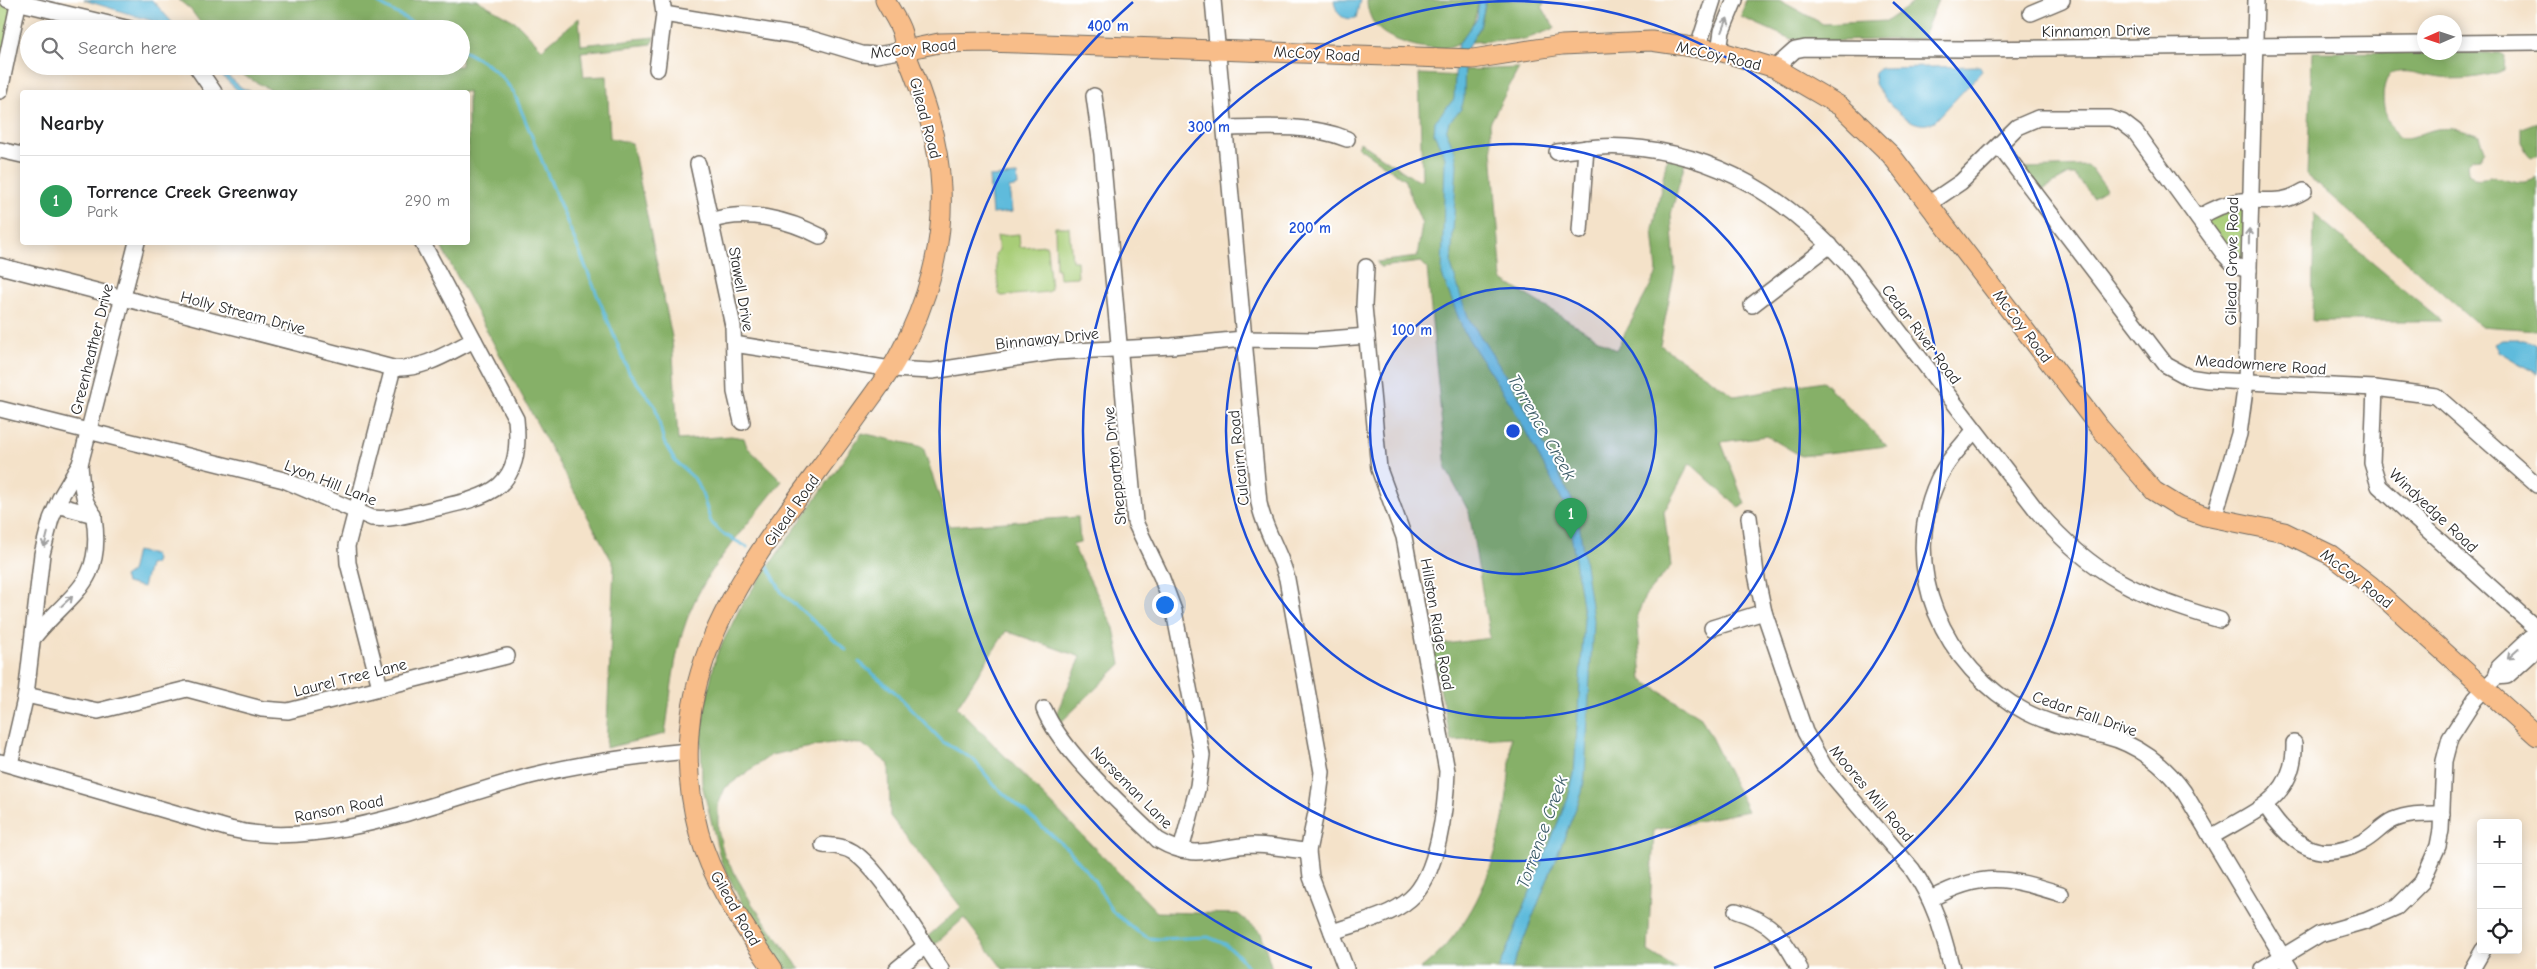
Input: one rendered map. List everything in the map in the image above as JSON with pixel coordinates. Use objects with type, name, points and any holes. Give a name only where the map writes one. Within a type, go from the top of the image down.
[{"type":"main road","name":"Gilead Road","points":[[871,0],[891,37],[905,50]]},
{"type":"main road","name":"Gilead Road","points":[[773,969],[735,913],[710,864],[699,835],[693,805],[688,751],[691,706],[705,654],[726,606],[757,557],[900,354],[923,303],[937,245],[941,191],[934,132],[926,104],[905,50],[902,31],[885,0]]},
{"type":"main road","name":"McCoy Road","points":[[905,50],[939,43],[986,42],[1473,59],[1562,45],[1651,41],[1719,51],[1775,68],[1833,102],[1858,121],[1891,155],[1930,203],[2099,427],[2143,480],[2166,500],[2180,507],[2214,518],[2284,532],[2331,555],[2490,682],[2537,736]]},
{"type":"street","name":"Culcairn Road","points":[[1213,0],[1259,503],[1262,515],[1283,562],[1319,750],[1321,786],[1308,852],[1311,877],[1346,969]]},
{"type":"street","points":[[1698,47],[1713,0]]},
{"type":"street","points":[[1719,51],[1722,31],[1735,0]]},
{"type":"street","points":[[2031,12],[2062,0]]},
{"type":"street","name":"Gilead Grove Road","points":[[2214,518],[2234,457],[2246,382],[2256,0]]},
{"type":"street","points":[[0,91],[15,1],[93,20]]},
{"type":"street","name":"McCoy Road","points":[[663,7],[805,37],[862,54],[876,55],[905,50]]},
{"type":"street","points":[[657,69],[663,7]]},
{"type":"street","points":[[2462,43],[2537,42]]},
{"type":"street","name":"Kinnamon Drive","points":[[1775,68],[1795,50],[1805,48],[1965,49],[2417,44]]},
{"type":"street","points":[[202,75],[213,90]]},
{"type":"street","name":"Shepparton Drive","points":[[1094,96],[1102,154],[1135,522],[1161,576],[1174,611],[1202,755],[1198,786],[1181,850]]},
{"type":"street","points":[[1930,203],[1962,182],[2017,127],[2038,118],[2110,118],[2122,122],[2135,132],[2229,259],[2235,266],[2249,270]]},
{"type":"street","points":[[1226,128],[1324,131],[1347,139]]},
{"type":"street","name":"Meadowmere Road","points":[[2000,146],[2166,365],[2188,377],[2246,382],[2375,388],[2436,396],[2537,485]]},
{"type":"street","name":"Cedar River Road","points":[[1557,152],[1586,148],[1624,147],[1654,150],[1705,163],[1750,183],[1773,198],[1802,219],[1830,245],[1848,266],[2042,518],[2086,559],[2125,585],[2152,598],[2220,620]]},
{"type":"street","points":[[1580,231],[1586,148]]},
{"type":"street","points":[[0,150],[20,155]]},
{"type":"street","name":"Stawell Drive","points":[[698,164],[733,326],[735,392],[742,422]]},
{"type":"street","points":[[2198,218],[2226,204],[2250,201],[2283,201],[2304,191]]},
{"type":"street","points":[[711,222],[736,215],[761,218],[800,226],[820,236]]},
{"type":"street","name":"Greenheather Drive","points":[[5,763],[26,695],[42,554],[51,519],[80,464],[136,245]]},
{"type":"street","name":"Lyon Hill Lane","points":[[0,409],[284,480],[372,518],[388,520],[474,500],[488,494],[502,481],[515,462],[518,444],[516,419],[424,245]]},
{"type":"street","points":[[1752,305],[1830,245]]},
{"type":"street","name":"Holly Stream Drive","points":[[0,266],[393,368],[408,369],[426,364],[474,340]]},
{"type":"street","name":"Hillston Ridge Road","points":[[1332,932],[1382,915],[1410,899],[1420,888],[1432,861],[1446,794],[1445,764],[1416,594],[1402,531],[1379,469],[1364,306],[1366,267]]},
{"type":"street","name":"Binnaway Drive","points":[[734,344],[890,369],[932,371],[1056,352],[1243,339],[1316,340],[1366,336]]},
{"type":"street","points":[[380,687],[348,563],[347,546],[358,511],[393,368]]},
{"type":"street","name":"Windyedge Road","points":[[2375,388],[2372,463],[2379,486],[2537,629]]},
{"type":"street","name":"Cedar Fall Drive","points":[[1974,431],[1951,458],[1938,480],[1931,498],[1923,531],[1924,574],[1935,612],[1946,635],[1975,673],[2007,700],[2024,711],[2063,727],[2122,741],[2153,759],[2175,780],[2290,969]]},
{"type":"street","name":"Greenheather Drive","points":[[34,637],[50,618],[81,589],[91,572],[97,550],[94,515],[83,494],[80,464]]},
{"type":"street","points":[[58,506],[94,515]]},
{"type":"street","name":"Moores Mill Road","points":[[1749,516],[1756,574],[1764,612],[1794,706],[1811,744],[1824,766],[1912,869],[1931,900],[1939,918],[1952,969]]},
{"type":"street","points":[[1712,628],[1764,612]]},
{"type":"street","points":[[2262,969],[2282,955],[2320,934],[2380,916],[2406,899],[2422,882],[2434,858],[2441,830],[2442,778],[2446,749],[2460,719],[2490,682],[2499,667],[2530,638],[2537,636]]},
{"type":"street","points":[[2490,682],[2508,676],[2537,649]]},
{"type":"street","name":"Laurel Tree Lane","points":[[26,695],[98,711],[187,689],[262,709],[288,711],[507,656]]},
{"type":"street","name":"Norseman Lane","points":[[1044,709],[1050,723],[1071,750],[1158,840],[1181,850],[1209,852],[1253,846],[1308,852]]},
{"type":"street","points":[[2211,837],[2265,806],[2286,783],[2294,759],[2294,743]]},
{"type":"street","name":"Ranson Road","points":[[5,763],[237,831],[286,836],[372,821],[530,776],[593,762],[688,751]]},
{"type":"street","points":[[2265,806],[2280,828],[2293,840],[2303,847],[2327,851],[2354,847],[2391,821],[2400,818],[2422,814],[2442,814]]},
{"type":"street","points":[[823,845],[843,847],[868,866],[941,969]]},
{"type":"street","points":[[1931,900],[1972,882],[1990,878],[2018,881],[2061,894]]},
{"type":"street","points":[[1736,911],[1763,921],[1776,931],[1800,969]]},
{"type":"street","points":[[897,969],[924,946]]},
{"type":"street","points":[[2472,969],[2481,954]]},
{"type":"green space","points":[[0,0],[19,0],[0,72]]},
{"type":"green space","points":[[179,0],[477,0],[516,22],[542,49],[579,18],[581,45],[654,37],[652,44],[581,52],[584,77],[607,76],[610,138],[632,143],[672,337],[678,440],[731,436],[744,438],[747,447],[782,481],[728,548],[694,602],[678,649],[665,734],[606,748],[614,565],[440,245],[470,245],[470,90],[271,90],[243,75],[470,75],[470,20],[198,20],[191,10]]},
{"type":"green space","points":[[1367,0],[1479,0],[1475,18],[1467,35],[1458,44],[1441,49],[1407,44],[1381,31],[1369,13]]},
{"type":"green space","points":[[1486,0],[1545,0],[1542,7],[1555,28],[1526,39],[1471,42],[1480,27]]},
{"type":"green space","points":[[1746,0],[1779,0],[1823,24],[1887,21],[1912,4],[1914,0],[1938,0],[1922,39],[1832,41],[1791,39],[1741,17]]},
{"type":"green space","points":[[2312,52],[2417,53],[2417,60],[2462,60],[2462,53],[2501,53],[2505,57],[2504,70],[2479,77],[2452,79],[2408,72],[2390,74],[2384,90],[2384,106],[2389,122],[2398,137],[2408,138],[2432,130],[2442,129],[2459,130],[2480,136],[2485,150],[2480,158],[2473,159],[2467,164],[2468,172],[2474,178],[2496,177],[2525,182],[2537,177],[2537,330],[2480,326],[2307,175]]},
{"type":"green space","points":[[1519,68],[1490,123],[1502,280],[1616,350],[1657,273],[1653,229],[1667,158],[1685,162],[1671,214],[1675,269],[1660,345],[1735,396],[1823,381],[1887,446],[1801,456],[1767,436],[1721,442],[1745,504],[1738,507],[1690,463],[1664,512],[1671,566],[1645,596],[1637,616],[1642,680],[1701,717],[1748,811],[1654,830],[1648,951],[1677,969],[1420,969],[1444,947],[1464,922],[1479,894],[1491,865],[1500,834],[1506,802],[1511,737],[1451,741],[1431,646],[1490,638],[1469,512],[1446,469],[1427,268],[1421,262],[1380,267],[1377,262],[1417,257],[1422,224],[1404,179],[1358,147],[1360,142],[1416,180],[1422,179],[1419,74],[1463,76],[1463,70]]},
{"type":"green space","points":[[2537,122],[2537,155],[2530,158],[2521,142],[2521,128]]},
{"type":"green space","points":[[2086,166],[2092,169],[2106,189],[2093,197],[2075,175],[2069,175],[2042,190],[2023,168]]},
{"type":"green space","points":[[2250,201],[2249,270],[2198,218]]},
{"type":"green space","points":[[2314,214],[2442,321],[2312,321]]},
{"type":"green space","points":[[1055,227],[1069,227],[1072,261],[1077,261],[1078,277],[1059,278],[1058,269],[1056,269]]},
{"type":"green space","points":[[1019,234],[1020,247],[1046,245],[1051,289],[1048,292],[1002,296],[999,294],[995,254],[999,250],[997,236]]},
{"type":"green space","points":[[862,433],[923,447],[949,526],[1078,517],[1080,542],[1072,544],[1114,628],[1121,664],[1057,726],[1057,712],[1081,657],[1006,631],[957,707],[1157,912],[1238,914],[1261,932],[1272,969],[1003,969],[964,918],[932,947],[926,938],[961,907],[890,816],[889,764],[862,744],[831,743],[771,755],[725,788],[718,805],[718,830],[724,855],[752,904],[800,969],[784,969],[749,918],[721,861],[702,784],[701,741],[704,709],[716,656],[742,604]]},
{"type":"water","points":[[84,0],[152,0],[170,20],[149,20]]},
{"type":"water","points":[[1334,0],[1360,0],[1356,18],[1351,19],[1340,15]]},
{"type":"water","points":[[1479,0],[1486,0],[1480,27],[1465,52],[1464,99],[1461,109],[1449,122],[1446,131],[1455,151],[1457,164],[1451,265],[1469,319],[1520,398],[1577,510],[1593,620],[1585,775],[1582,793],[1512,969],[1499,969],[1568,797],[1574,774],[1584,619],[1565,505],[1512,406],[1464,332],[1442,275],[1445,157],[1434,134],[1435,121],[1454,99],[1456,53],[1459,43],[1477,18]]},
{"type":"water","points":[[1980,66],[1982,71],[1936,120],[1927,124],[1918,124],[1900,114],[1885,98],[1874,82],[1875,72],[1881,68]]},
{"type":"water","points":[[221,75],[227,75],[247,90],[237,90]]},
{"type":"water","points":[[1017,175],[1018,186],[1009,188],[1012,212],[992,214],[989,177]]},
{"type":"water","points":[[2502,340],[2524,340],[2537,344],[2537,374],[2498,351],[2494,344]]},
{"type":"water","points":[[136,551],[154,555],[156,560],[154,564],[149,565],[143,587],[126,583],[124,577],[131,572]]},
{"type":"waterway","points":[[373,0],[408,20]]},
{"type":"waterway","points":[[470,55],[490,67],[514,93],[629,372],[655,406],[664,442],[675,461],[694,478],[701,490],[711,522],[722,533],[747,547]]},
{"type":"waterway","points":[[767,565],[782,593],[846,650]]},
{"type":"waterway","points":[[859,662],[896,693],[943,742],[973,759],[995,786],[1069,850],[1094,880],[1113,912],[1138,932],[1149,938],[1159,939],[1208,937],[1225,944],[1240,957],[1249,969]]},
{"type":"place","name":"Torrence Creek Greenway","points":[[1571,539]]},
{"type":"water label","name":"Torrence Creek","points":[[1542,427]]},
{"type":"water label","name":"Torrence Creek","points":[[1542,832]]}]
